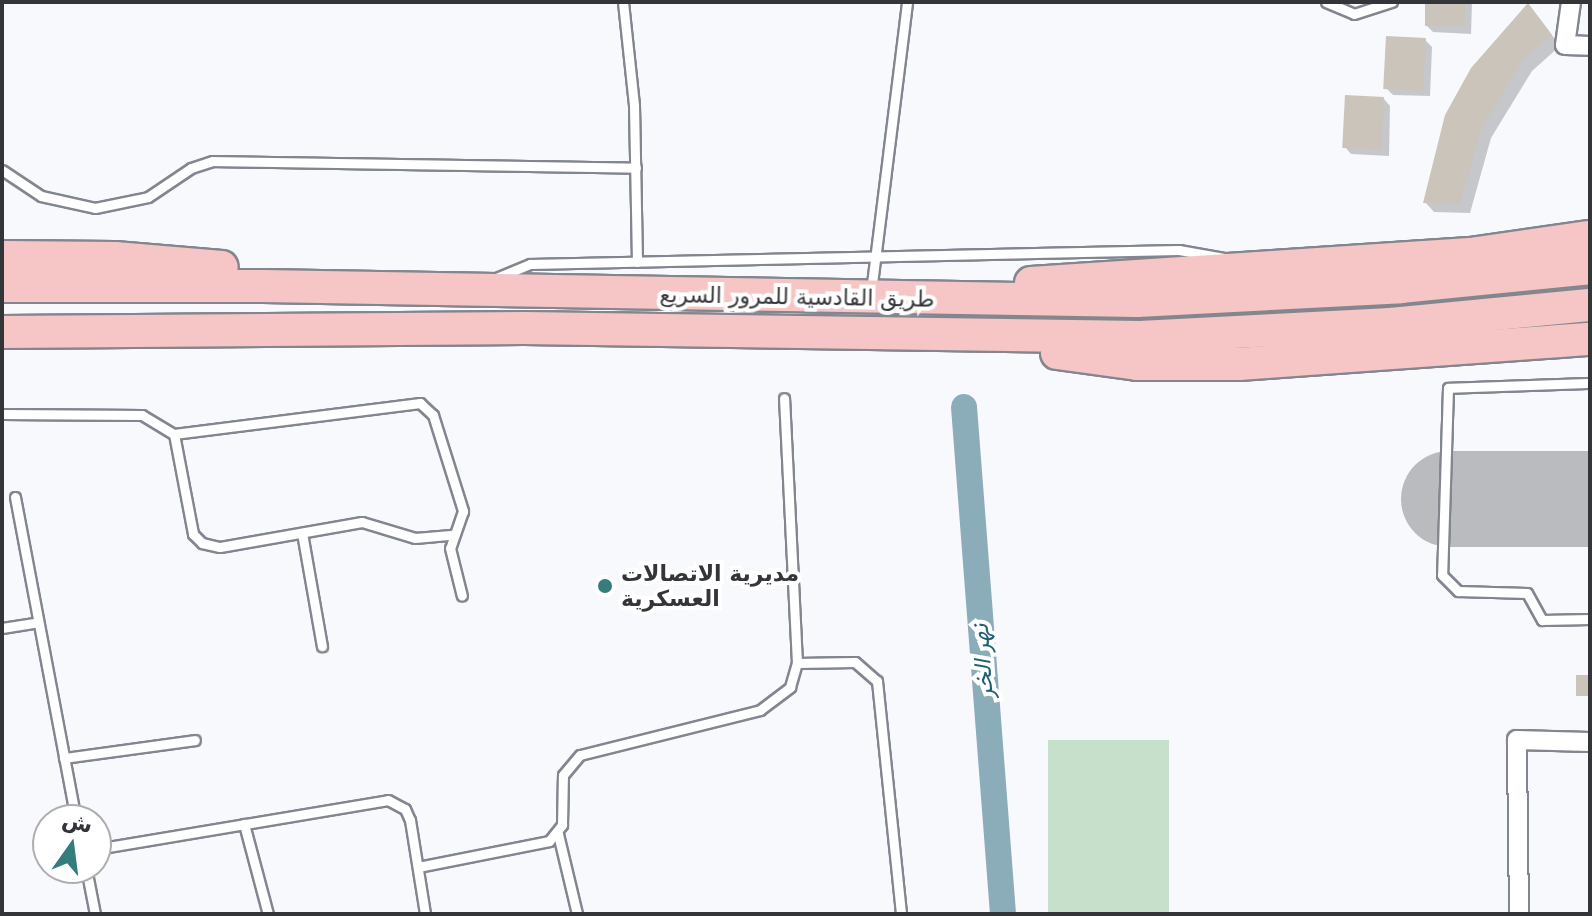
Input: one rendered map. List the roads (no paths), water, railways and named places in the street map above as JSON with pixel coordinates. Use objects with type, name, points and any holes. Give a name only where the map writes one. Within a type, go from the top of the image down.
[{"type":"highway","points":[[934,300],[1045,280],[1477,253],[1590,237]]},
{"type":"highway","points":[[2,257],[170,261],[246,272],[263,286]]},
{"type":"highway","name":"طريق القادسية للمرور السريع","points":[[2,286],[263,286],[934,300],[1137,301],[1401,287],[1590,268]]},
{"type":"highway","name":"طريق القادسية للمرور السريع","points":[[8,333],[524,328],[1140,337],[1391,324],[1590,305]]},
{"type":"highway","points":[[936,334],[1137,364],[1270,362],[1590,339]]},
{"type":"street","points":[[1571,2],[1565,45],[1590,46]]},
{"type":"street","points":[[1519,914],[1517,740],[1590,742]]},
{"type":"lane","points":[[623,2],[636,168],[637,262]]},
{"type":"lane","points":[[870,298],[907,2]]},
{"type":"lane","points":[[1326,2],[1354,14],[1392,2]]},
{"type":"lane","points":[[2,170],[41,196],[95,208],[148,197],[191,168],[213,161],[636,168]]},
{"type":"lane","points":[[480,290],[495,276],[522,265],[1179,250],[1220,256],[1246,268]]},
{"type":"lane","points":[[1590,383],[1448,388],[1442,575],[1458,591],[1527,593],[1542,620],[1590,619]]},
{"type":"lane","points":[[577,914],[558,834],[563,775],[574,758],[772,705],[790,687],[797,663],[784,398]]},
{"type":"lane","points":[[2,414],[142,415],[174,434],[420,403],[433,415],[463,511],[451,535],[462,596]]},
{"type":"lane","points":[[174,434],[193,534],[202,543],[220,547],[362,522],[415,538],[451,535]]},
{"type":"lane","points":[[15,497],[73,804]]},
{"type":"lane","points":[[302,533],[322,646]]},
{"type":"lane","points":[[2,628],[38,622]]},
{"type":"lane","points":[[797,663],[855,662],[877,681],[901,914]]},
{"type":"lane","points":[[64,758],[195,740]]},
{"type":"lane","points":[[112,846],[388,800],[408,814],[425,914]]},
{"type":"lane","points":[[244,824],[268,914]]},
{"type":"lane","points":[[418,867],[544,842],[558,834]]},
{"type":"lane","points":[[89,884],[95,914]]},
{"type":"waterway","name":"نهر الخر","points":[[964,407],[1003,914]]},
{"type":"place","name":"مديرية الاتصالات العسكرية","points":[[605,586]]}]
